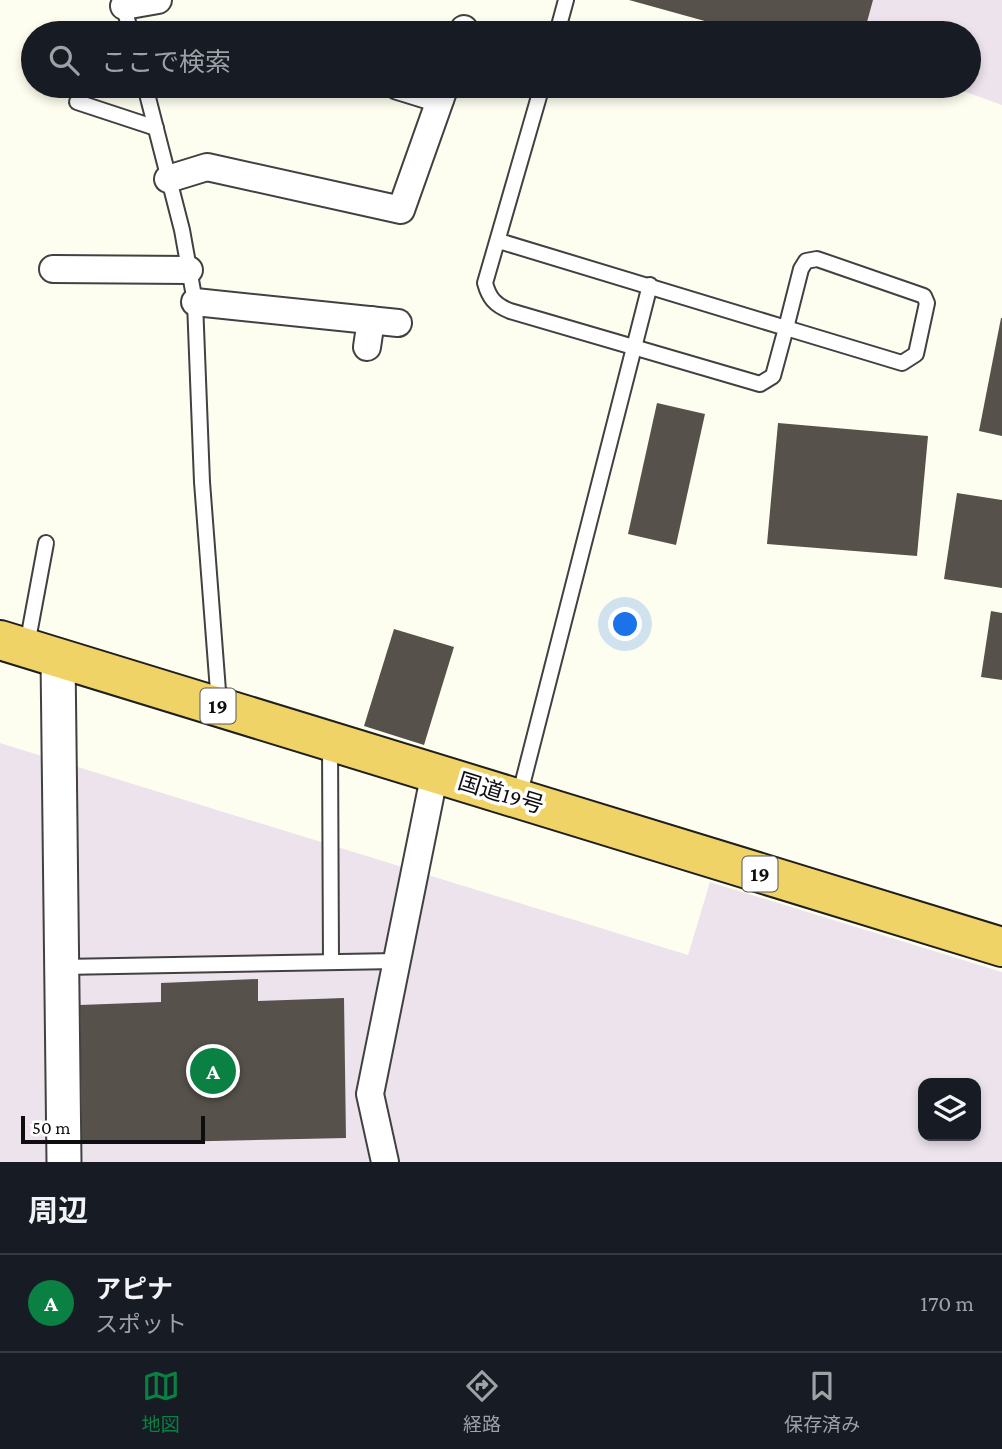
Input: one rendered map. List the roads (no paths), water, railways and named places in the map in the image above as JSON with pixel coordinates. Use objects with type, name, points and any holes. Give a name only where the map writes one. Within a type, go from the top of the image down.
[{"type":"highway","name":"国道19号","points":[[28,648],[1002,947]]},
{"type":"street","points":[[123,3],[158,0]]},
{"type":"street","points":[[169,179],[207,167],[401,211],[440,98]]},
{"type":"street","points":[[53,268],[189,270]]},
{"type":"street","points":[[195,302],[398,323]]},
{"type":"street","points":[[367,347],[371,320]]},
{"type":"street","points":[[28,648],[62,967],[64,1162]]},
{"type":"street","points":[[386,1162],[370,1094],[435,772]]},
{"type":"lane","points":[[560,21],[566,0]]},
{"type":"lane","points":[[123,3],[128,21]]},
{"type":"lane","points":[[148,98],[169,179],[195,302],[202,482],[219,706]]},
{"type":"lane","points":[[499,241],[650,285],[786,328],[902,363],[916,354],[927,303],[917,292],[817,259],[806,261],[801,269],[786,328],[773,376],[760,384],[500,307],[489,296],[485,283],[539,98]]},
{"type":"lane","points":[[77,102],[156,128]]},
{"type":"lane","points":[[519,798],[650,285]]},
{"type":"lane","points":[[28,648],[46,543]]},
{"type":"lane","points":[[330,741],[331,962]]},
{"type":"lane","points":[[62,967],[397,961]]},
{"type":"place","name":"アピナ","points":[[213,1071]]}]
